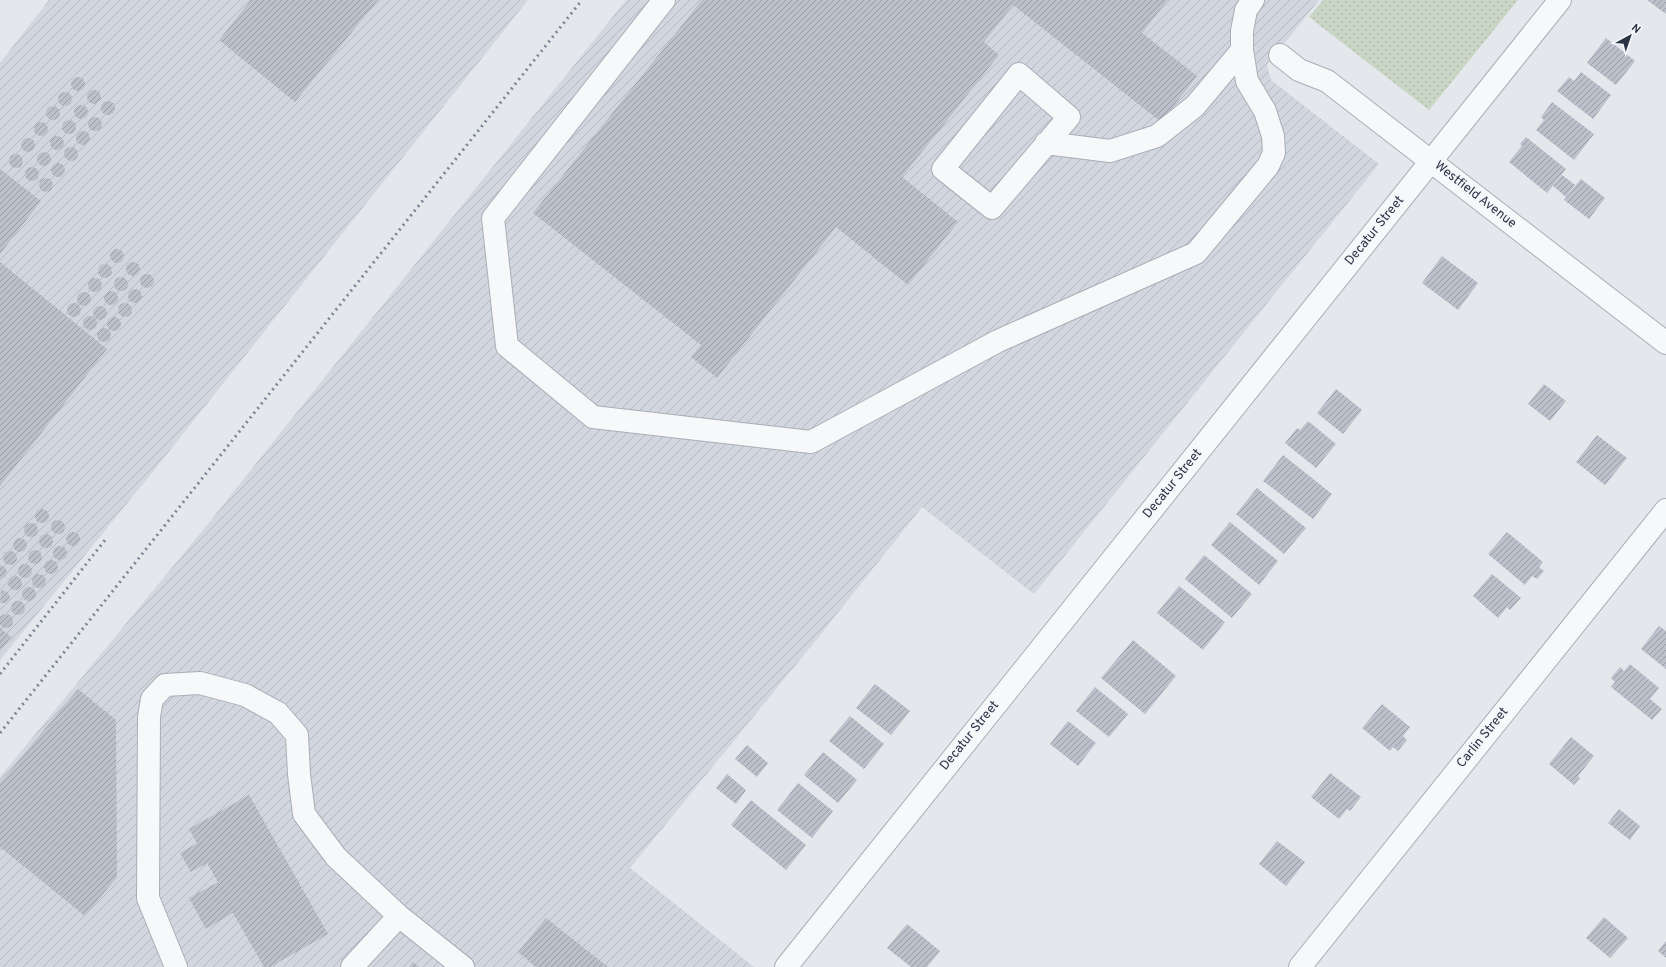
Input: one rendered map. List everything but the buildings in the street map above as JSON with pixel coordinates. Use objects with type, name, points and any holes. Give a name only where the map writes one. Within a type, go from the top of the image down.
[{"type":"street","points":[[664,0],[493,218],[507,346],[593,417],[811,442],[998,341],[1196,253],[1268,166],[1274,153],[1273,136],[1265,110],[1247,81],[1242,50],[1242,30],[1246,10],[1252,0]]},
{"type":"street","name":"Decatur Street","points":[[786,967],[1560,0]]},
{"type":"street","points":[[1046,143],[1110,151],[1157,136],[1195,106],[1242,50]]},
{"type":"street","name":"Westfield Avenue","points":[[1280,55],[1299,70],[1327,81],[1666,343]]},
{"type":"street","points":[[1019,74],[1069,116],[1046,143],[992,208],[943,169],[1019,74]]},
{"type":"street","name":"Carlin Street","points":[[1300,967],[1666,510]]},
{"type":"street","points":[[176,967],[148,898],[149,717],[152,699],[165,685],[200,683],[245,694],[278,713],[297,734],[299,774],[304,814],[336,857],[399,916],[463,967]]},
{"type":"street","points":[[352,967],[399,916]]},
{"type":"shaded area","points":[[49,0],[528,0],[155,469],[0,660],[0,63]]},
{"type":"shaded area","points":[[626,0],[1319,0],[1267,65],[1271,80],[1379,164],[1034,594],[922,507],[821,634],[630,868],[754,967],[0,967],[0,777],[207,525]]},
{"type":"green space","points":[[1323,0],[1518,0],[1429,110],[1309,17]]},
{"type":"railway","points":[[0,733],[582,0]]},
{"type":"railway","points":[[0,674],[105,540]]}]
